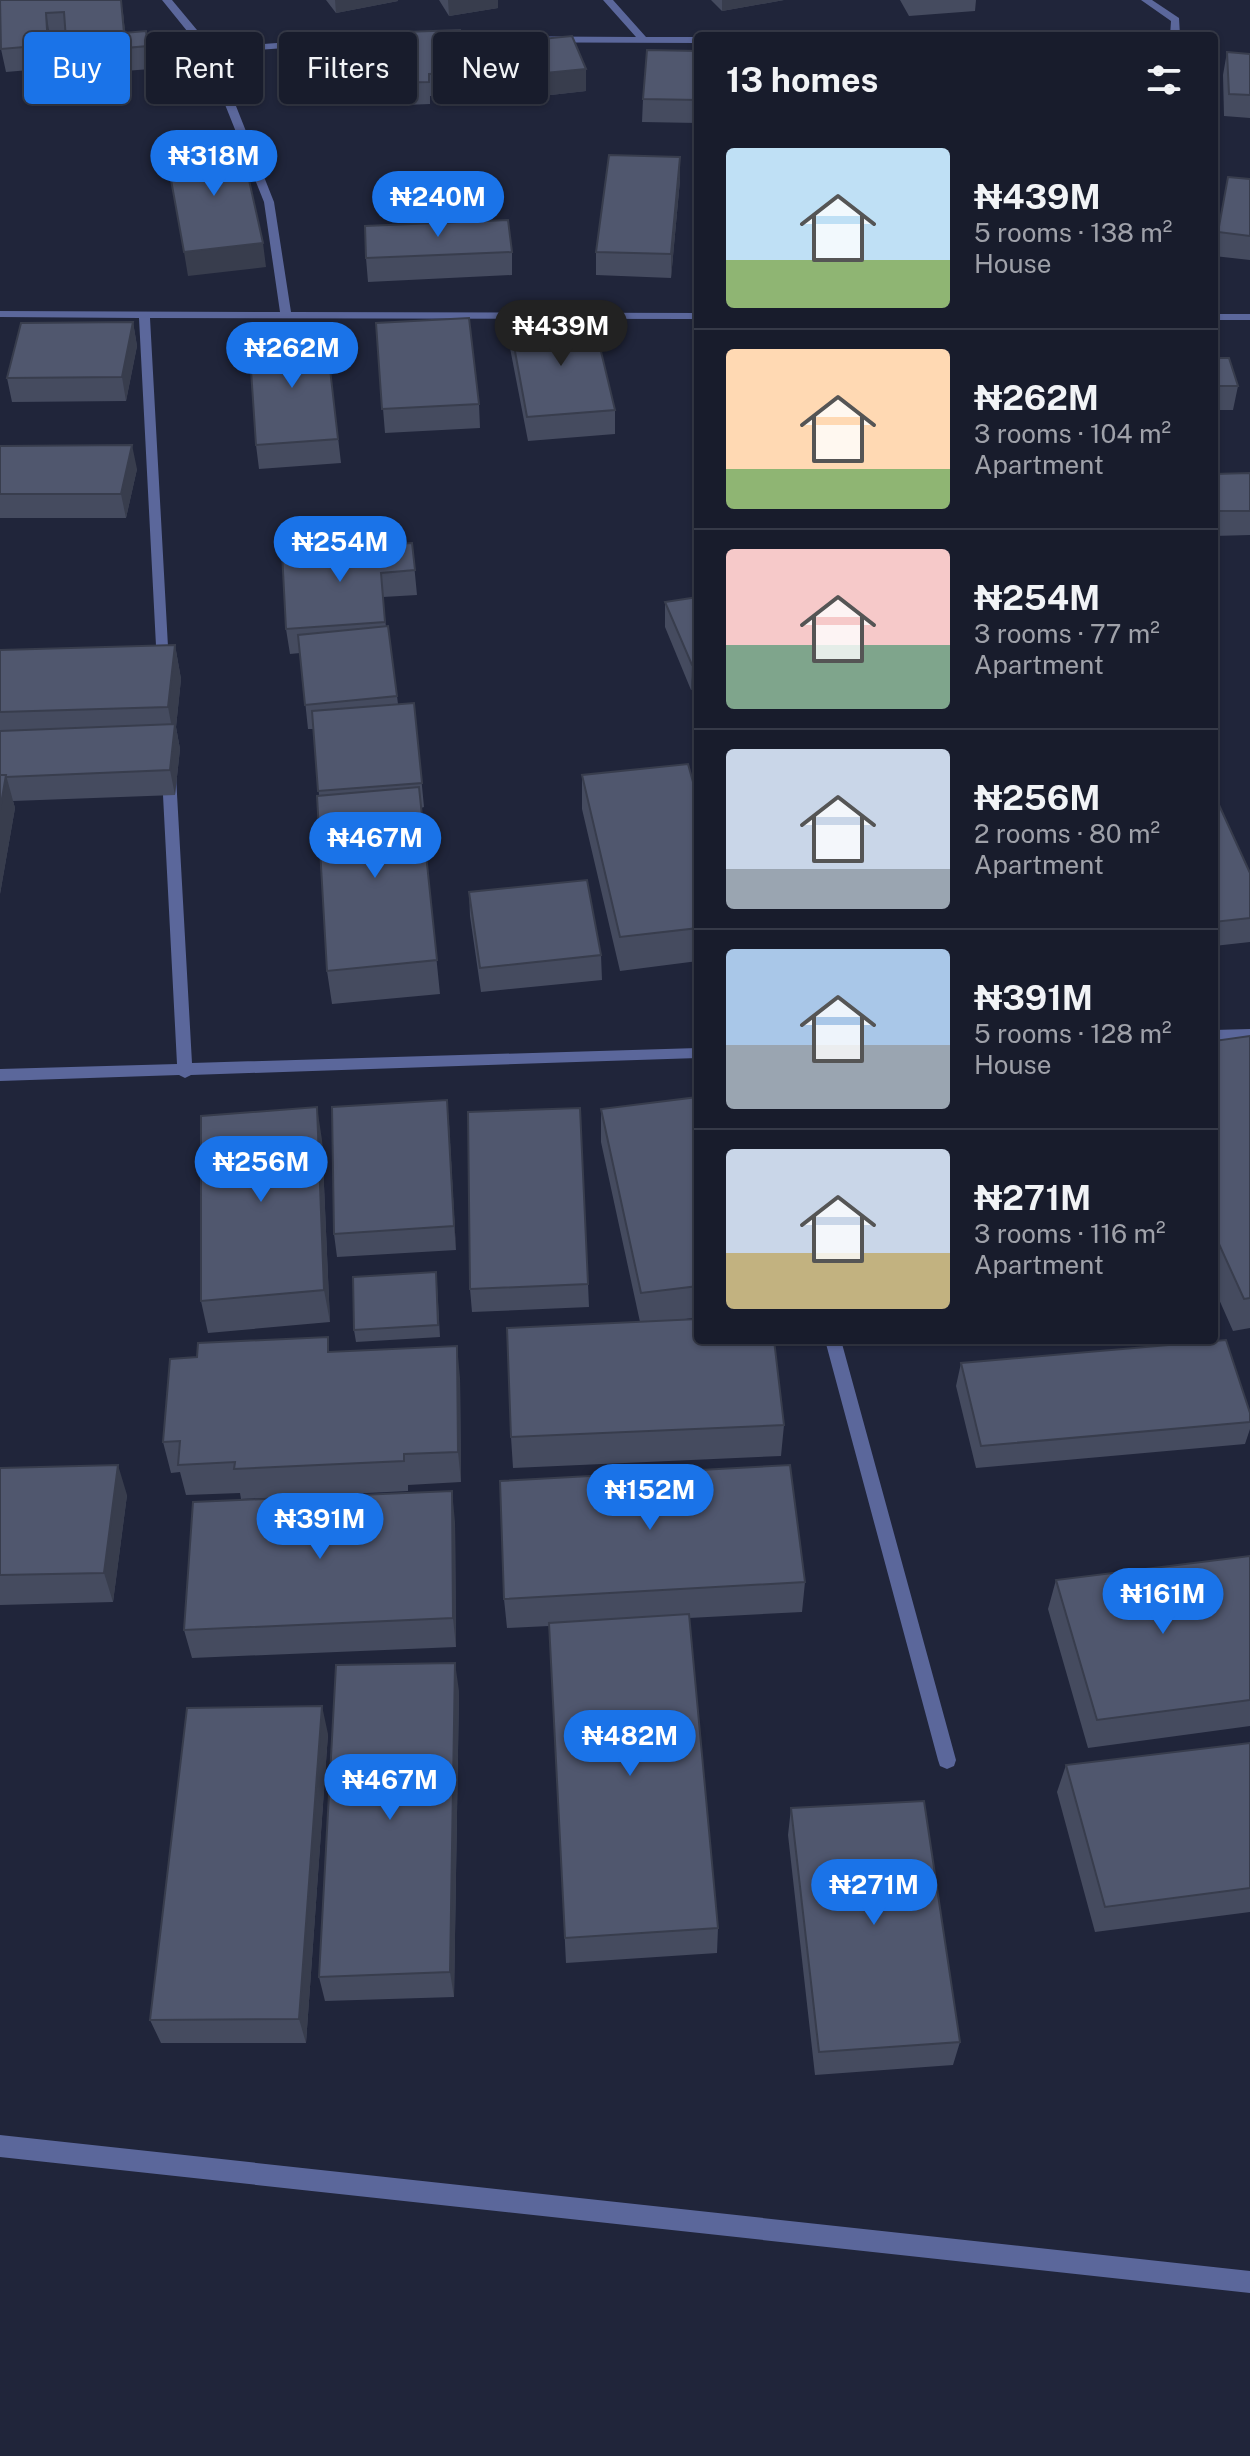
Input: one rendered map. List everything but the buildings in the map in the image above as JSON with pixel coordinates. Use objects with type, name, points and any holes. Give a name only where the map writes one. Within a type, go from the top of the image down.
[{"type":"street","points":[[167,0],[193,32]]},
{"type":"street","points":[[608,0],[643,39]]},
{"type":"street","points":[[1146,0],[1176,20],[1175,32]]},
{"type":"street","points":[[548,39],[694,40]]},
{"type":"street","points":[[230,104],[269,202],[286,315]]},
{"type":"street","points":[[0,314],[694,316]]},
{"type":"street","points":[[144,315],[163,677]]},
{"type":"street","points":[[1218,317],[1250,317]]},
{"type":"street","points":[[168,756],[185,1072]]},
{"type":"street","points":[[1218,1035],[1250,1034]]},
{"type":"street","points":[[0,1075],[185,1072],[694,1053]]},
{"type":"street","points":[[834,1344],[947,1760]]},
{"type":"street","points":[[0,2146],[1250,2282]]}]
